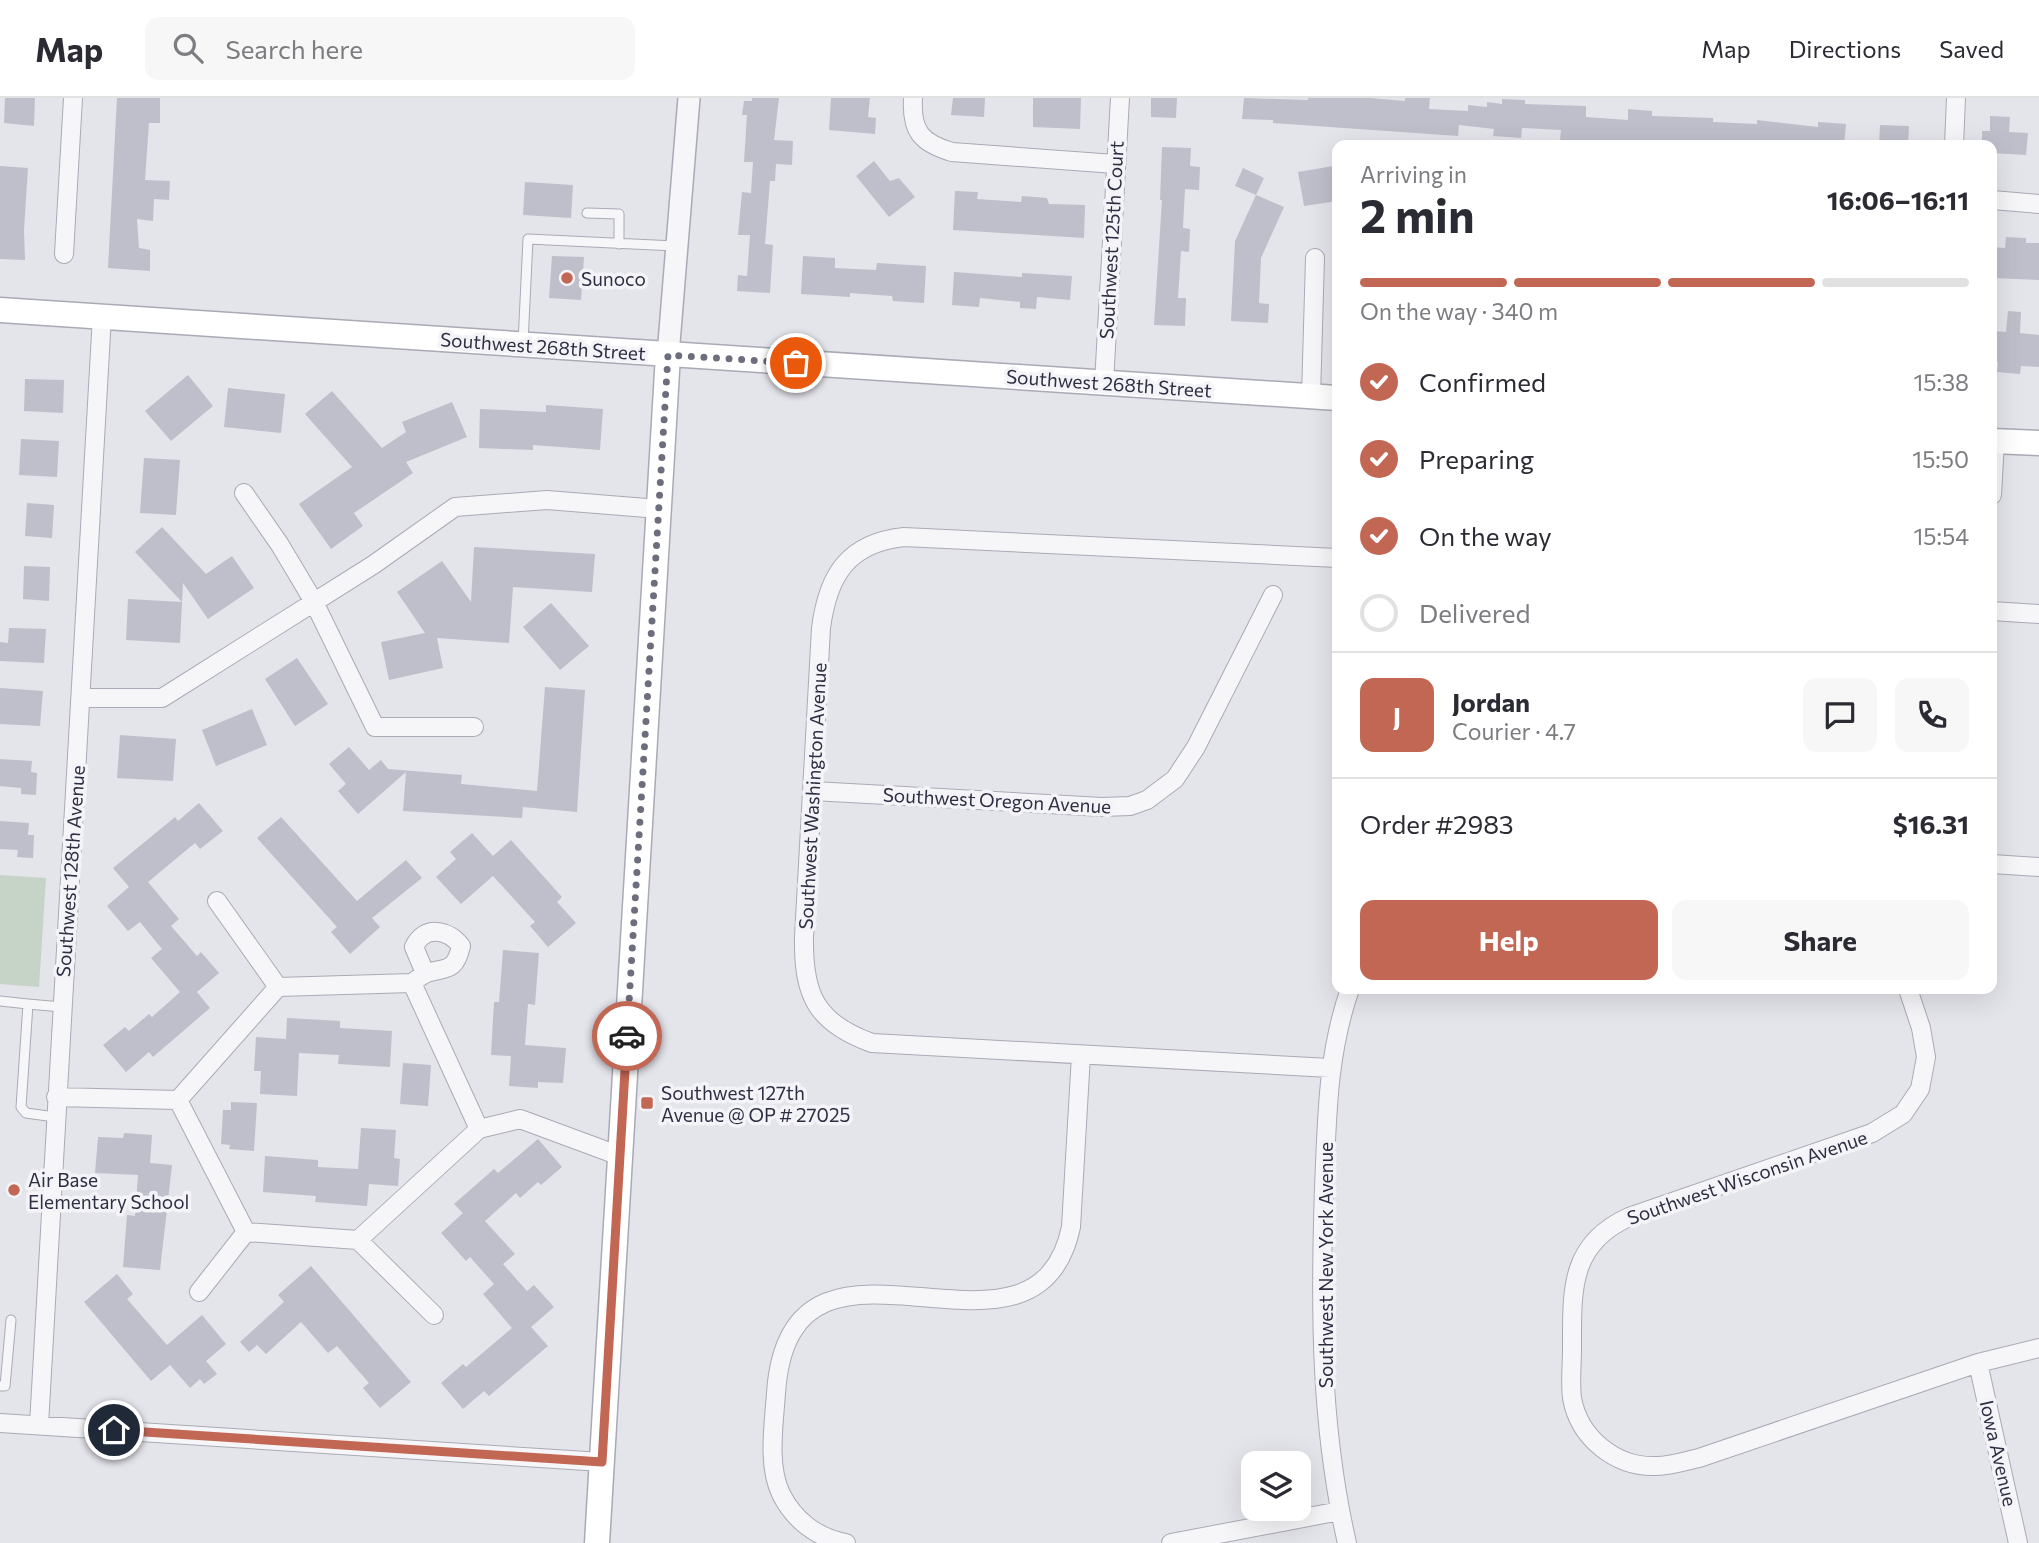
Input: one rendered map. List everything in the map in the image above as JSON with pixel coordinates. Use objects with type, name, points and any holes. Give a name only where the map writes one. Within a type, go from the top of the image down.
[{"type":"main road","name":"Southwest 268th Street","points":[[0,310],[1332,398]]},
{"type":"main road","points":[[597,1543],[668,355]]},
{"type":"main road","points":[[1997,441],[2039,443]]},
{"type":"street","points":[[64,254],[73,98]]},
{"type":"street","points":[[668,355],[689,98]]},
{"type":"street","points":[[913,98],[915,127],[924,140],[952,152],[1115,164]]},
{"type":"street","name":"Southwest 125th Court","points":[[1104,383],[1119,98]]},
{"type":"street","points":[[1954,140],[1956,98]]},
{"type":"street","points":[[1997,201],[2039,204]]},
{"type":"street","points":[[1311,397],[1315,258]]},
{"type":"street","name":"Southwest 128th Avenue","points":[[39,1425],[102,316]]},
{"type":"street","points":[[244,493],[280,545],[314,602],[375,727],[474,727]]},
{"type":"street","points":[[81,698],[162,698],[314,602],[455,507],[547,500],[659,509]]},
{"type":"street","name":"Southwest Washington Avenue","points":[[1330,1068],[873,1043],[839,1028],[824,1017],[814,1002],[807,983],[804,961],[824,607],[830,586],[840,569],[854,554],[884,539],[904,537],[1332,558]]},
{"type":"street","name":"Southwest Oregon Avenue","points":[[813,791],[1102,807],[1130,806],[1147,800],[1164,789],[1185,764],[1273,595]]},
{"type":"street","points":[[1997,611],[2039,614]]},
{"type":"street","points":[[1997,864],[2039,867]]},
{"type":"street","points":[[217,901],[278,988]]},
{"type":"street","points":[[56,1097],[178,1100],[278,988],[419,978],[479,1129]]},
{"type":"street","name":"Southwest New York Avenue","points":[[1347,1543],[1325,1413],[1322,1326],[1330,1068],[1349,994]]},
{"type":"street","name":"Southwest Wisconsin Avenue","points":[[1910,994],[1921,1028],[1926,1057],[1920,1089],[1913,1103],[1891,1123],[1841,1145],[1629,1217],[1609,1226],[1585,1252],[1574,1285],[1572,1396],[1582,1424],[1604,1450],[1633,1464],[1658,1466],[1699,1458],[1978,1363],[2039,1348]]},
{"type":"street","points":[[846,1543],[819,1534],[797,1518],[778,1487],[774,1447],[776,1392],[782,1352],[805,1316],[820,1304],[836,1298],[875,1294],[1006,1299],[1028,1292],[1046,1278],[1068,1243],[1071,1227],[1081,1055]]},
{"type":"street","points":[[178,1100],[246,1232]]},
{"type":"street","points":[[358,1240],[479,1129],[520,1119],[620,1156]]},
{"type":"street","points":[[246,1232],[358,1240],[434,1315]]},
{"type":"street","points":[[199,1292],[246,1232]]},
{"type":"street","name":"Iowa Avenue","points":[[1978,1363],[2018,1543]]},
{"type":"street","points":[[0,1423],[602,1462]]},
{"type":"street","points":[[1171,1543],[1340,1511]]},
{"type":"lane","points":[[587,213],[619,214],[619,244]]},
{"type":"lane","points":[[523,345],[528,239],[677,246]]},
{"type":"lane","points":[[0,1001],[62,1007]]},
{"type":"lane","points":[[28,1004],[21,1107],[26,1113],[55,1117]]},
{"type":"lane","points":[[0,1386],[5,1386],[11,1320]]},
{"type":"green space","points":[[0,875],[46,878],[39,987],[0,984]]},
{"type":"building","points":[[5,98],[35,98],[34,126],[4,123]]},
{"type":"building","points":[[117,98],[160,98],[160,123],[149,123],[145,180],[170,181],[169,200],[154,199],[153,221],[137,219],[139,248],[150,250],[150,271],[108,268]]},
{"type":"building","points":[[752,98],[779,98],[774,140],[793,141],[792,165],[776,164],[775,181],[770,181],[765,244],[773,245],[770,293],[737,291],[738,275],[747,276],[750,235],[738,235],[742,192],[751,193],[753,162],[744,162],[747,115],[742,115],[744,101],[752,101]]},
{"type":"building","points":[[831,98],[870,98],[868,117],[876,118],[875,134],[829,130]]},
{"type":"building","points":[[953,98],[985,98],[984,117],[951,115]]},
{"type":"building","points":[[1033,98],[1081,98],[1080,129],[1033,127]]},
{"type":"building","points":[[1151,98],[1177,98],[1176,118],[1151,117]]},
{"type":"building","points":[[1244,98],[1371,98],[1405,101],[1405,98],[1430,98],[1429,109],[1468,111],[1468,105],[1487,107],[1487,102],[1502,104],[1502,99],[1525,100],[1525,104],[1586,106],[1586,117],[1628,120],[1628,109],[1652,111],[1652,116],[1713,118],[1713,122],[1757,124],[1757,120],[1818,127],[1818,122],[1846,124],[1844,140],[1560,140],[1561,130],[1522,128],[1521,138],[1493,136],[1494,129],[1459,125],[1458,136],[1242,119]]},
{"type":"building","points":[[1990,116],[2010,117],[2009,132],[2028,133],[2026,155],[1997,153],[1997,140],[1982,140],[1982,131],[1990,131]]},
{"type":"building","points":[[1880,125],[1909,126],[1908,140],[1879,140]]},
{"type":"building","points":[[1162,147],[1191,148],[1190,166],[1200,167],[1199,190],[1185,189],[1183,228],[1190,229],[1189,252],[1181,251],[1178,298],[1186,298],[1185,326],[1154,325],[1162,200]]},
{"type":"building","points":[[874,161],[890,181],[899,178],[915,197],[889,217],[856,176]]},
{"type":"building","points":[[0,166],[28,168],[25,260],[0,259]]},
{"type":"building","points":[[1332,166],[1332,202],[1304,206],[1298,172]]},
{"type":"building","points":[[1243,168],[1264,178],[1256,195],[1235,186]]},
{"type":"building","points":[[525,182],[573,185],[571,218],[523,215]]},
{"type":"building","points":[[955,191],[978,192],[977,199],[1021,202],[1022,196],[1047,198],[1049,204],[1085,205],[1084,238],[953,230]]},
{"type":"building","points":[[1256,195],[1284,207],[1261,258],[1259,303],[1269,304],[1268,323],[1231,321],[1235,241]]},
{"type":"building","points":[[2006,237],[2026,238],[2026,243],[2039,243],[2039,280],[1997,278],[1997,247],[2005,248]]},
{"type":"building","name":"Sunoco","points":[[552,256],[584,257],[581,300],[549,298]]},
{"type":"building","points":[[803,256],[835,258],[835,268],[876,270],[877,263],[926,266],[924,303],[893,301],[892,296],[801,294]]},
{"type":"building","points":[[954,272],[1022,277],[1022,273],[1072,276],[1070,300],[1037,297],[1036,309],[1020,308],[1020,302],[980,298],[979,307],[952,305]]},
{"type":"building","points":[[2008,311],[2021,312],[2020,333],[2039,335],[2039,367],[2021,366],[2020,374],[1997,372],[1997,331],[2006,332]]},
{"type":"building","points":[[188,375],[213,406],[171,441],[145,411]]},
{"type":"building","points":[[25,379],[64,380],[63,413],[24,411]]},
{"type":"building","points":[[228,388],[285,394],[281,433],[224,427]]},
{"type":"building","points":[[332,391],[382,448],[406,432],[402,422],[452,402],[467,437],[406,462],[413,473],[354,513],[363,526],[331,549],[299,504],[352,467],[305,414]]},
{"type":"building","points":[[546,405],[603,409],[600,450],[533,445],[533,450],[479,448],[480,409],[546,412]]},
{"type":"building","points":[[21,439],[59,441],[57,477],[19,475]]},
{"type":"building","points":[[144,458],[180,460],[176,515],[140,513]]},
{"type":"building","points":[[27,503],[54,505],[52,538],[25,536]]},
{"type":"building","points":[[162,527],[206,574],[232,556],[254,588],[208,619],[183,583],[180,643],[126,640],[128,599],[182,602],[135,552]]},
{"type":"building","points":[[474,547],[595,554],[592,592],[513,587],[509,643],[437,638],[443,668],[389,680],[381,642],[425,633],[397,592],[442,561],[471,602]]},
{"type":"building","points":[[24,566],[50,567],[49,601],[23,599]]},
{"type":"building","points":[[551,603],[589,646],[560,670],[523,627]]},
{"type":"building","points":[[9,628],[46,629],[44,663],[0,661],[0,642],[8,643]]},
{"type":"building","points":[[297,658],[328,704],[295,726],[265,679]]},
{"type":"building","points":[[545,687],[585,690],[577,812],[523,807],[522,818],[403,811],[406,772],[358,814],[338,791],[346,784],[329,764],[349,747],[369,770],[381,760],[388,769],[462,775],[461,784],[537,791]]},
{"type":"building","points":[[0,688],[43,691],[40,726],[0,724]]},
{"type":"building","points":[[252,709],[267,745],[216,766],[202,730]]},
{"type":"building","points":[[120,735],[176,739],[173,781],[117,778]]},
{"type":"building","points":[[0,759],[32,761],[31,772],[37,773],[36,795],[21,794],[21,788],[0,786]]},
{"type":"building","points":[[199,803],[223,831],[200,849],[195,843],[148,882],[179,919],[171,926],[197,956],[201,952],[219,973],[197,992],[210,1008],[153,1057],[149,1052],[126,1072],[103,1045],[125,1027],[129,1031],[149,1014],[152,1017],[180,992],[151,958],[162,949],[140,922],[128,931],[107,906],[129,887],[113,868],[175,817],[178,821]]},
{"type":"building","points":[[281,817],[357,901],[406,860],[422,878],[372,918],[380,927],[350,954],[331,932],[337,927],[257,838]]},
{"type":"building","points":[[0,821],[29,823],[28,835],[34,835],[33,858],[17,857],[18,850],[0,849]]},
{"type":"building","points":[[472,833],[493,856],[511,840],[562,897],[557,902],[576,923],[548,947],[530,926],[535,922],[493,876],[461,904],[436,877],[456,859],[450,852]]},
{"type":"building","points":[[503,950],[539,953],[535,1005],[528,1004],[525,1045],[566,1048],[563,1083],[538,1082],[538,1088],[509,1086],[511,1056],[491,1055],[494,1002],[499,1002]]},
{"type":"building","points":[[287,1018],[340,1021],[340,1028],[392,1031],[390,1067],[338,1064],[339,1055],[299,1053],[297,1096],[260,1094],[261,1071],[254,1071],[256,1037],[286,1039]]},
{"type":"building","points":[[403,1063],[431,1065],[428,1106],[400,1104]]},
{"type":"building","points":[[231,1102],[257,1103],[254,1151],[229,1149],[230,1145],[221,1144],[223,1110],[231,1110]]},
{"type":"building","points":[[361,1128],[396,1130],[394,1158],[400,1159],[398,1186],[369,1184],[367,1206],[315,1202],[316,1196],[263,1192],[265,1156],[318,1160],[318,1167],[358,1169]]},
{"type":"building","points":[[124,1133],[152,1135],[150,1163],[172,1165],[160,1270],[123,1267],[127,1215],[135,1216],[138,1175],[95,1173],[98,1137],[123,1138]]},
{"type":"building","points":[[538,1139],[562,1167],[541,1185],[538,1182],[520,1198],[516,1193],[485,1221],[515,1254],[503,1264],[527,1291],[534,1285],[554,1307],[531,1327],[548,1346],[489,1396],[484,1391],[463,1409],[441,1383],[463,1364],[466,1367],[512,1328],[483,1294],[494,1284],[470,1257],[466,1261],[441,1233],[463,1213],[454,1204],[494,1169],[498,1173]]},
{"type":"building","points":[[311,1266],[411,1382],[380,1408],[363,1388],[369,1383],[337,1346],[328,1353],[301,1322],[266,1354],[257,1345],[249,1352],[240,1342],[284,1302],[278,1295]]},
{"type":"building","points":[[117,1274],[133,1294],[127,1299],[167,1345],[202,1315],[226,1344],[206,1361],[217,1374],[204,1384],[200,1379],[190,1388],[170,1365],[151,1381],[84,1302]]},
{"type":"way so far","points":[[627,1036],[668,355],[796,363]]},
{"type":"place","name":"Sunoco","points":[[567,278]]},
{"type":"place","name":"Southwest 127th Avenue @ OP # 27025","points":[[647,1103]]},
{"type":"place","name":"Air Base Elementary School","points":[[14,1190]]},
{"type":"route","points":[[114,1430],[602,1462],[627,1036]]}]
